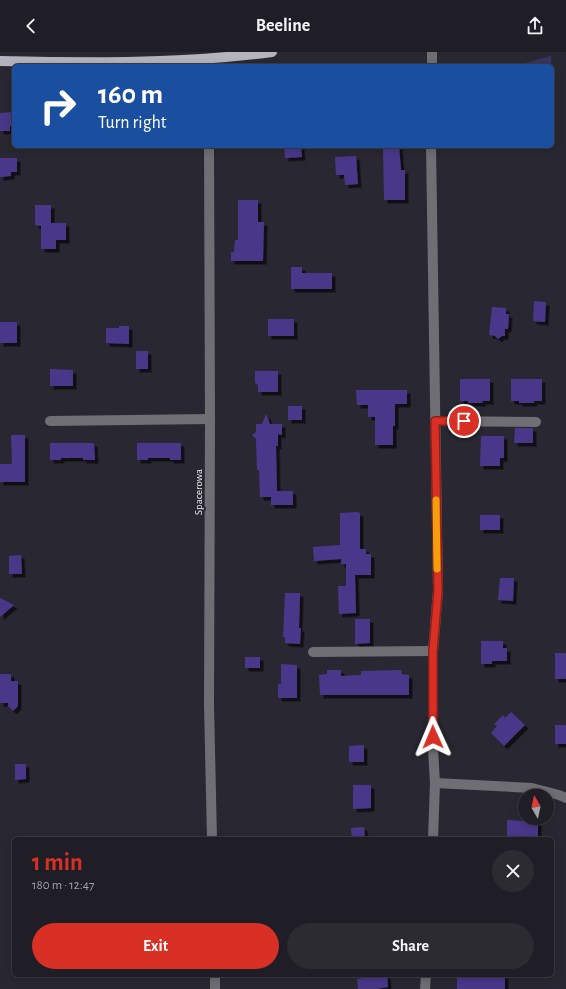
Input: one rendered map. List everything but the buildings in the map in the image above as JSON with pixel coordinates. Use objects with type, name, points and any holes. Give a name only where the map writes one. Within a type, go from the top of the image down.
[{"type":"main road","points":[[0,61],[132,63],[209,62],[272,52]]},
{"type":"street","points":[[432,52],[432,64]]},
{"type":"street","name":"Spacerowa","points":[[209,148],[209,705],[212,837]]},
{"type":"street","points":[[431,148],[438,591],[433,651],[432,735],[435,783],[433,837]]},
{"type":"street","points":[[50,421],[210,419]]},
{"type":"street","points":[[435,421],[536,422]]},
{"type":"street","points":[[313,652],[433,651]]},
{"type":"street","points":[[435,783],[532,788],[559,794],[566,798]]},
{"type":"street","points":[[215,977],[215,989]]},
{"type":"street","points":[[425,989],[426,977]]},
{"type":"shaded area","points":[[551,56],[551,64],[521,64]]},
{"type":"slow traffic","points":[[436,500],[437,569]]},
{"type":"route","points":[[433,737],[433,651],[438,591],[435,421],[464,421]]}]
